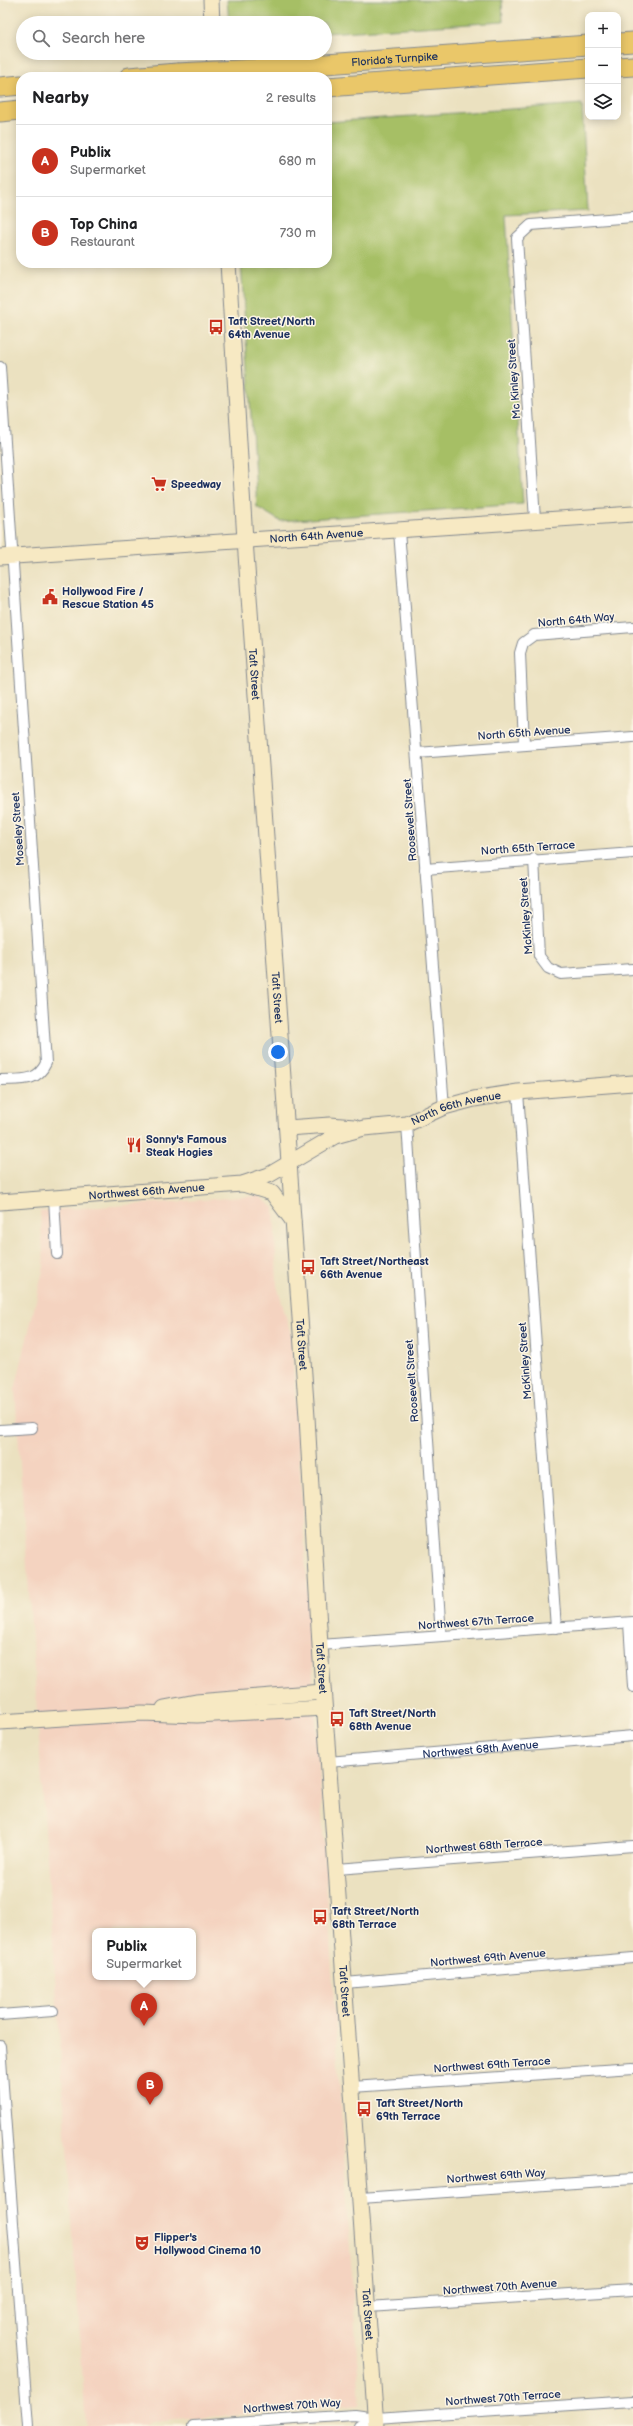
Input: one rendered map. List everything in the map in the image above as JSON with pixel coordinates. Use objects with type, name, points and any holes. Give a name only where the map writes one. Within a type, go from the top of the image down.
[{"type":"highway","points":[[621,43],[633,42]]},
{"type":"highway","name":"Florida's Turnpike","points":[[209,72],[585,45]]},
{"type":"highway","points":[[621,67],[633,66]]},
{"type":"highway","name":"Florida's Turnpike","points":[[332,87],[585,68]]},
{"type":"highway","points":[[0,86],[16,85]]},
{"type":"highway","points":[[0,112],[16,110]]},
{"type":"street","points":[[211,0],[212,16]]},
{"type":"street","points":[[215,60],[216,72]]},
{"type":"street","name":"Mc Kinley Street","points":[[535,520],[517,238],[530,225],[633,217]]},
{"type":"street","name":"Taft Street","points":[[228,268],[245,540],[287,1128],[324,1708],[361,2198],[376,2422]]},
{"type":"street","name":"Moseley Street","points":[[0,367],[6,557],[46,1063],[42,1073],[31,1078],[0,1080]]},
{"type":"street","name":"North 64th Avenue","points":[[6,557],[633,514]]},
{"type":"street","name":"Roosevelt Street","points":[[399,530],[444,1107]]},
{"type":"street","name":"North 64th Way","points":[[524,744],[520,653],[523,643],[534,635],[633,628]]},
{"type":"street","name":"North 65th Avenue","points":[[417,753],[633,737]]},
{"type":"street","name":"North 65th Terrace","points":[[425,869],[534,859],[633,853]]},
{"type":"street","name":"McKinley Street","points":[[534,859],[539,956],[548,968],[561,974],[633,969]]},
{"type":"street","name":"North 66th Avenue","points":[[289,1164],[335,1136],[364,1128],[407,1124],[444,1107],[518,1092],[633,1083]]},
{"type":"street","name":"McKinley Street","points":[[518,1092],[556,1628]]},
{"type":"street","name":"Roosevelt Street","points":[[407,1124],[441,1636]]},
{"type":"street","points":[[287,1128],[330,1125],[364,1128]]},
{"type":"street","name":"Northwest 66th Avenue","points":[[0,1202],[242,1184],[269,1175],[289,1164]]},
{"type":"street","points":[[242,1184],[272,1193],[293,1222]]},
{"type":"street","points":[[54,1198],[56,1254]]},
{"type":"street","points":[[0,1430],[32,1428]]},
{"type":"street","points":[[631,1622],[633,1687]]},
{"type":"street","name":"Northwest 67th Terrace","points":[[320,1646],[631,1622]]},
{"type":"street","points":[[142,1713],[196,1702],[323,1692]]},
{"type":"street","points":[[0,1722],[142,1713],[197,1715],[324,1708]]},
{"type":"street","name":"Northwest 68th Avenue","points":[[328,1762],[633,1736]]},
{"type":"street","name":"Northwest 68th Terrace","points":[[337,1869],[633,1846]]},
{"type":"street","name":"Northwest 69th Avenue","points":[[345,1983],[633,1958]]},
{"type":"street","points":[[0,2015],[53,2011]]},
{"type":"street","points":[[0,2046],[28,2426]]},
{"type":"street","name":"Northwest 69th Terrace","points":[[352,2087],[633,2068]]},
{"type":"street","name":"Northwest 69th Way","points":[[361,2198],[633,2179]]},
{"type":"street","name":"Northwest 70th Avenue","points":[[368,2308],[633,2290]]},
{"type":"street","name":"Northwest 70th Terrace","points":[[376,2422],[633,2401]]},
{"type":"street","name":"Northwest 70th Way","points":[[192,2426],[354,2415],[376,2422]]},
{"type":"street","points":[[360,2426],[376,2422]]},
{"type":"shaded area","points":[[259,1196],[274,1208],[277,1285],[291,1335],[360,2404],[152,2422],[144,2426],[86,2426],[15,1390],[44,1266],[40,1211]]},
{"type":"green space","points":[[227,0],[502,0],[503,22],[332,33],[332,16],[228,16]]},
{"type":"green space","points":[[582,104],[588,211],[506,215],[523,504],[280,521],[257,507],[241,268],[332,268],[332,122]]},
{"type":"place","name":"Taft Street/North 64th Avenue","points":[[216,327]]},
{"type":"place","name":"Speedway","points":[[159,484]]},
{"type":"place","name":"Hollywood Fire / Rescue Station 45","points":[[50,597]]},
{"type":"place","name":"Sonny's Famous Steak Hogies","points":[[134,1145]]},
{"type":"place","name":"Taft Street/Northeast 66th Avenue","points":[[308,1267]]},
{"type":"place","name":"Taft Street/North 68th Avenue","points":[[337,1719]]},
{"type":"place","name":"Taft Street/North 68th Terrace","points":[[320,1917]]},
{"type":"place","name":"Publix","points":[[144,2026]]},
{"type":"place","name":"Top China","points":[[150,2105]]},
{"type":"place","name":"Taft Street/North 69th Terrace","points":[[364,2109]]},
{"type":"place","name":"Flipper's Hollywood Cinema 10","points":[[142,2243]]}]
